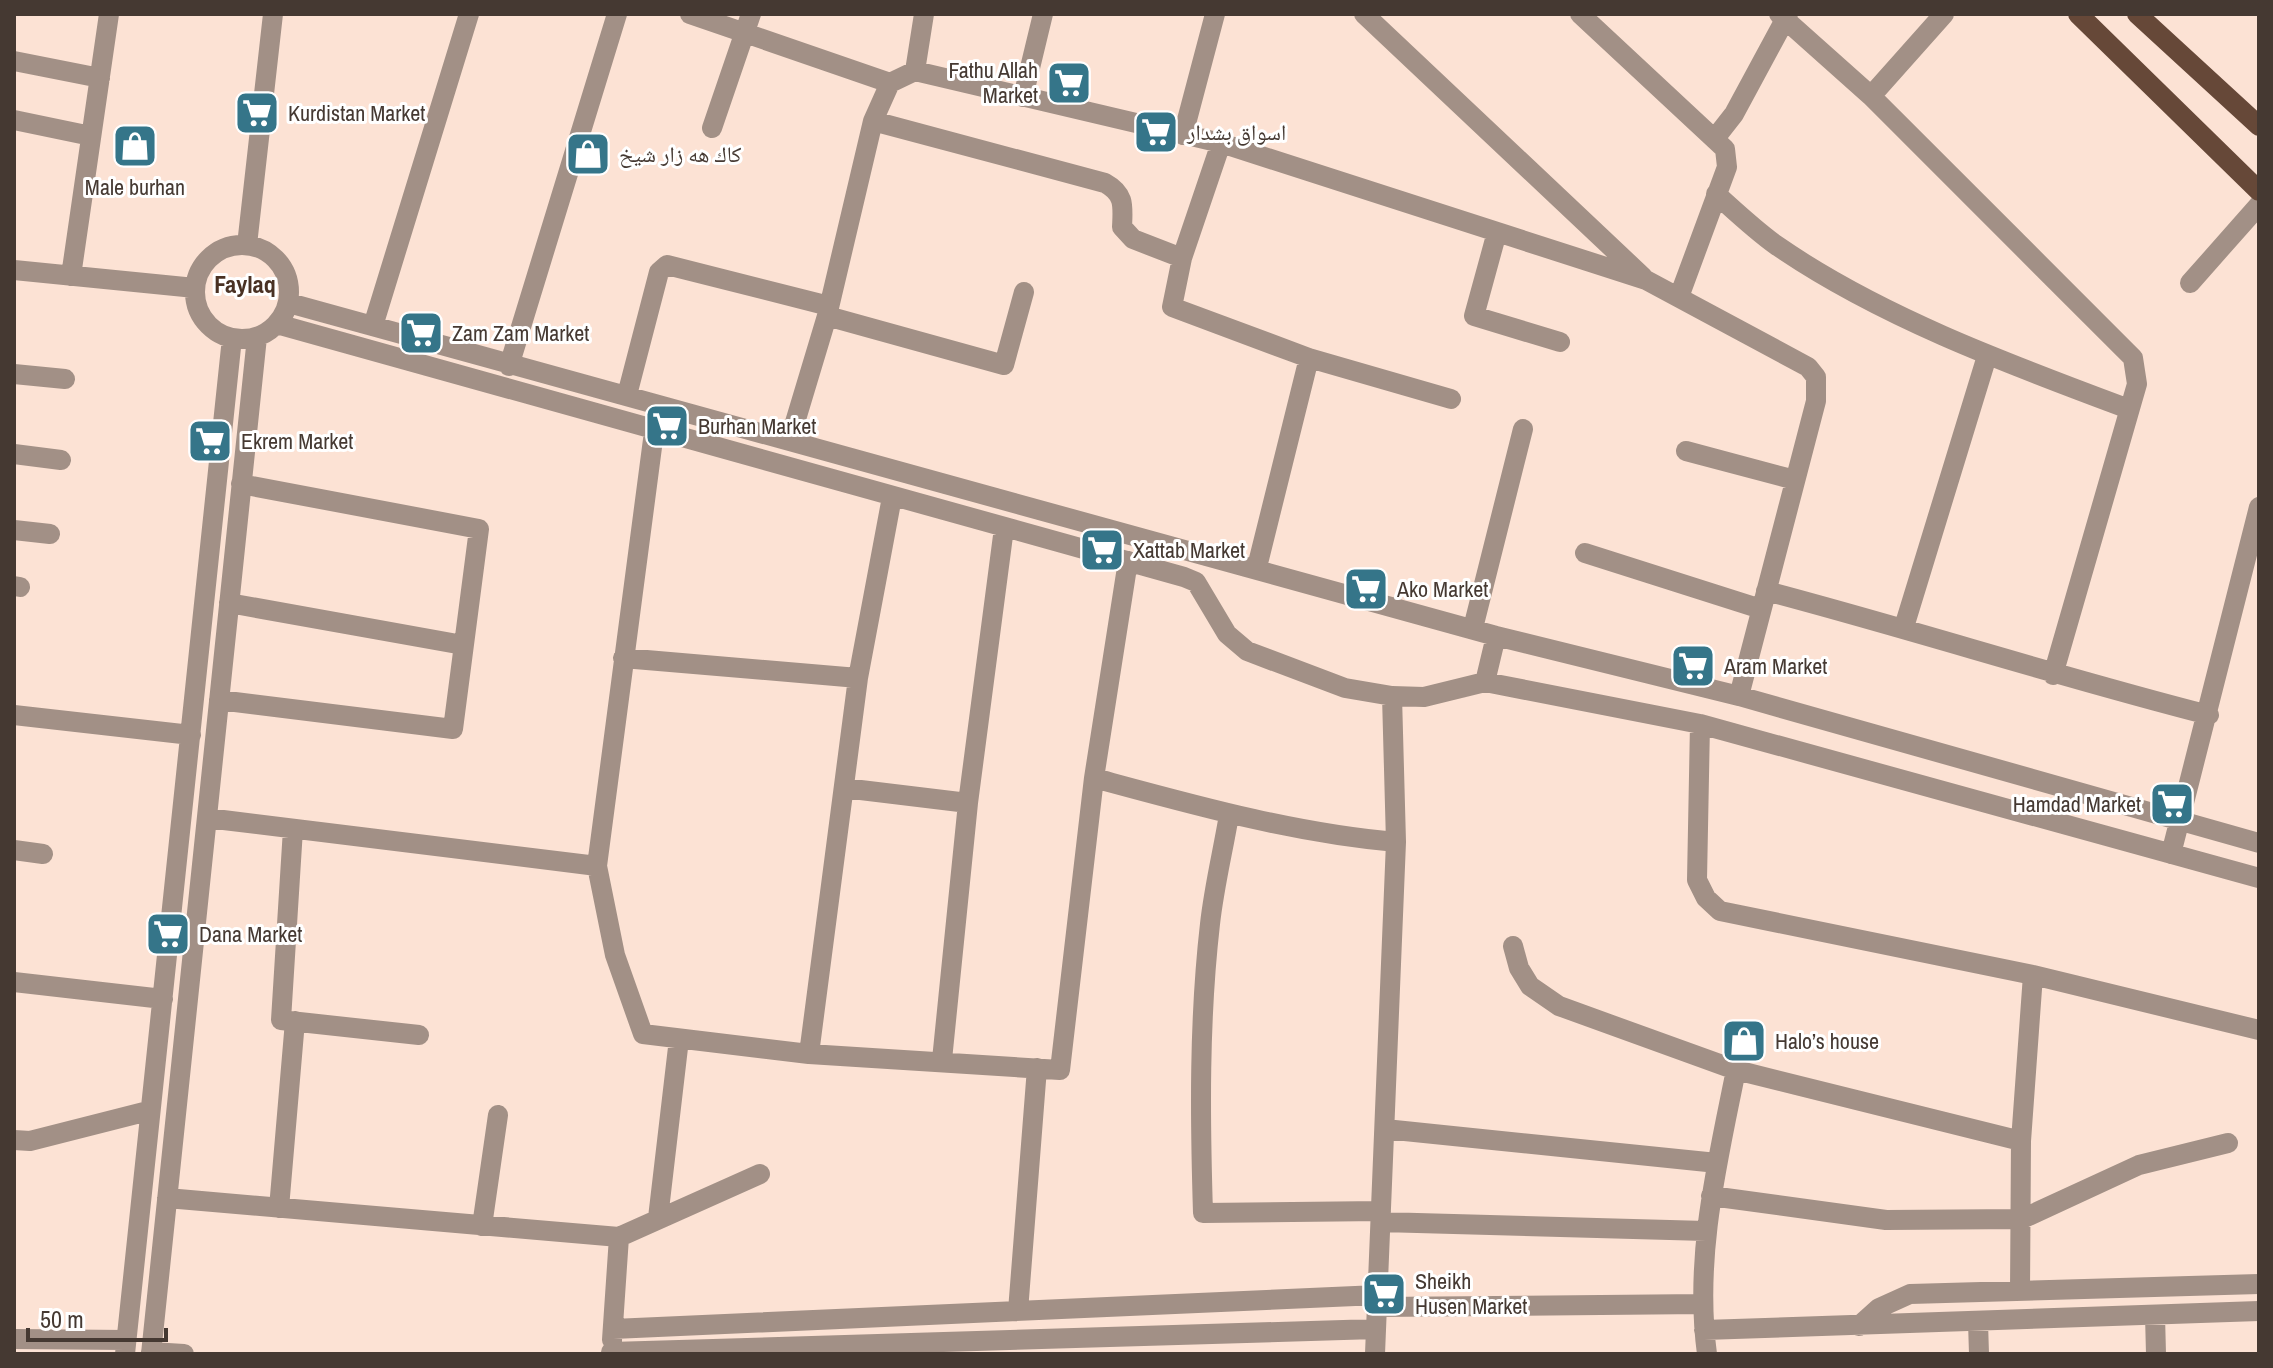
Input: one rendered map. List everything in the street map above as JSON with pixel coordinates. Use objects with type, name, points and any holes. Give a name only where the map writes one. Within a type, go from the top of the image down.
[{"type":"main road","points":[[2078,14],[2259,191]]},
{"type":"main road","points":[[2137,14],[2259,126]]},
{"type":"street","points":[[71,276],[109,14]]},
{"type":"street","points":[[247,245],[273,14]]},
{"type":"street","points":[[373,326],[469,14]]},
{"type":"street","points":[[509,366],[617,14]]},
{"type":"street","points":[[690,14],[748,22],[890,83]]},
{"type":"street","points":[[915,71],[924,14]]},
{"type":"street","points":[[1023,97],[1043,14]]},
{"type":"street","points":[[1183,135],[1215,14]]},
{"type":"street","points":[[1364,14],[1646,280]]},
{"type":"street","points":[[1580,14],[1716,137],[1725,149],[1727,167],[1679,297]]},
{"type":"street","points":[[1871,96],[1944,14]]},
{"type":"street","points":[[1716,137],[1734,114],[1783,16],[1871,96],[2128,351],[2138,375],[2053,675]]},
{"type":"street","points":[[712,128],[748,22]]},
{"type":"street","points":[[14,61],[100,78]]},
{"type":"street","points":[[790,439],[828,311],[873,121],[890,83],[915,71],[1221,143],[1646,280],[1808,367],[1816,377],[1816,401],[1739,696]]},
{"type":"street","points":[[14,120],[91,136]]},
{"type":"street","points":[[873,121],[1105,183],[1118,190],[1122,198],[1122,227],[1133,239],[1182,258]]},
{"type":"street","points":[[1221,143],[1182,258],[1172,300],[1176,311],[1309,358],[1451,399]]},
{"type":"street","points":[[1716,194],[1772,243],[1805,264],[1987,356],[2129,409]]},
{"type":"street","points":[[2190,283],[2259,205]]},
{"type":"street","points":[[1497,232],[1474,316],[1560,342]]},
{"type":"street","points":[[247,245],[269,252],[284,269],[289,303],[277,324],[257,337],[232,338],[221,335],[204,320],[195,288],[208,259],[226,248],[247,245]]},
{"type":"street","points":[[627,395],[659,272],[667,265],[1004,365],[1024,292]]},
{"type":"street","points":[[14,270],[195,288]]},
{"type":"street","points":[[289,303],[509,366],[627,395],[1257,567],[1496,636],[1739,696],[2259,843]]},
{"type":"street","points":[[277,324],[654,432],[1184,577],[1204,591],[1227,634],[1247,651],[1345,688],[1392,696],[1424,697],[1485,682],[1700,724],[2259,878]]},
{"type":"street","points":[[184,1354],[151,1353],[257,337]]},
{"type":"street","points":[[14,1339],[126,1347],[148,1111],[163,999],[232,338]]},
{"type":"street","points":[[1904,627],[1987,356]]},
{"type":"street","points":[[1257,567],[1309,358]]},
{"type":"street","points":[[14,374],[65,379]]},
{"type":"street","points":[[1473,628],[1523,429]]},
{"type":"street","points":[[654,432],[597,866],[615,955],[643,1034],[809,1054],[942,1060],[1060,1070],[1094,778],[1128,561]]},
{"type":"street","points":[[1686,451],[1795,480]]},
{"type":"street","points":[[14,454],[61,460]]},
{"type":"street","points":[[219,700],[453,729],[479,529],[241,484]]},
{"type":"street","points":[[809,1054],[858,678],[892,497]]},
{"type":"street","points":[[2171,854],[2209,715],[2249,538],[2259,507]]},
{"type":"street","points":[[942,1060],[968,803],[1004,528]]},
{"type":"street","points":[[14,530],[50,534]]},
{"type":"street","points":[[1585,553],[1763,600],[1904,627],[2053,675],[2209,715]]},
{"type":"street","points":[[1204,591],[1215,556]]},
{"type":"street","points":[[229,603],[463,645]]},
{"type":"street","points":[[1485,682],[1496,636]]},
{"type":"street","points":[[623,658],[858,678]]},
{"type":"street","points":[[1375,1354],[1396,842],[1392,696]]},
{"type":"street","points":[[14,715],[191,735]]},
{"type":"street","points":[[1700,724],[1697,880],[1706,898],[1720,911],[2033,975],[2259,1030]]},
{"type":"street","points":[[1094,778],[1229,815],[1329,836],[1396,842]]},
{"type":"street","points":[[844,788],[968,803]]},
{"type":"street","points":[[1229,815],[1211,920],[1205,981],[1200,1107],[1203,1213],[1381,1216],[1706,1231]]},
{"type":"street","points":[[207,818],[597,866]]},
{"type":"street","points":[[293,829],[281,1020],[419,1035]]},
{"type":"street","points":[[14,850],[43,854]]},
{"type":"street","points":[[1513,946],[1519,968],[1541,997],[1736,1070],[2021,1141]]},
{"type":"street","points":[[2020,1291],[2021,1141],[2033,975]]},
{"type":"street","points":[[14,982],[163,999]]},
{"type":"street","points":[[279,1208],[295,1021]]},
{"type":"street","points":[[658,1218],[679,1039]]},
{"type":"street","points":[[1018,1311],[1037,1068]]},
{"type":"street","points":[[1707,1354],[1703,1304],[1706,1231],[1736,1070]]},
{"type":"street","points":[[14,1140],[30,1141],[148,1111]]},
{"type":"street","points":[[482,1226],[498,1115]]},
{"type":"street","points":[[1385,1129],[1717,1163]]},
{"type":"street","points":[[1711,1196],[1886,1220],[2022,1219],[2139,1165],[2228,1143]]},
{"type":"street","points":[[167,1198],[619,1237],[760,1174]]},
{"type":"street","points":[[619,1237],[611,1353],[1376,1329]]},
{"type":"street","points":[[1859,1326],[1879,1308],[1910,1294],[2259,1284]]},
{"type":"street","points":[[2103,1288],[2104,1317]]},
{"type":"street","points":[[613,1329],[1018,1311],[1377,1301],[1703,1304]]},
{"type":"street","points":[[1704,1330],[2259,1311]]},
{"type":"street","points":[[2155,1315],[2156,1354]]},
{"type":"street","points":[[1978,1322],[1979,1354]]},
{"type":"place","name":"Fathu Allah Market","points":[[1069,83]]},
{"type":"place","name":"Kurdistan Market","points":[[257,113]]},
{"type":"place","name":"اسواق بشدار","points":[[1156,132]]},
{"type":"place","name":"Male burhan","points":[[135,146]]},
{"type":"place","name":"كاك هه زار شيخ","points":[[588,154]]},
{"type":"place","name":"Zam Zam Market","points":[[421,333]]},
{"type":"place","name":"Burhan Market","points":[[667,426]]},
{"type":"place","name":"Ekrem Market","points":[[210,441]]},
{"type":"place","name":"Xattab Market","points":[[1102,550]]},
{"type":"place","name":"Ako Market","points":[[1366,589]]},
{"type":"place","name":"Aram Market","points":[[1693,666]]},
{"type":"place","name":"Hamdad Market","points":[[2172,804]]},
{"type":"place","name":"Dana Market","points":[[168,934]]},
{"type":"place","name":"Halo’s house","points":[[1744,1041]]},
{"type":"place","name":"Sheikh Husen Market","points":[[1384,1294]]},
{"type":"district","name":"Faylaq","points":[[245,285]]}]
